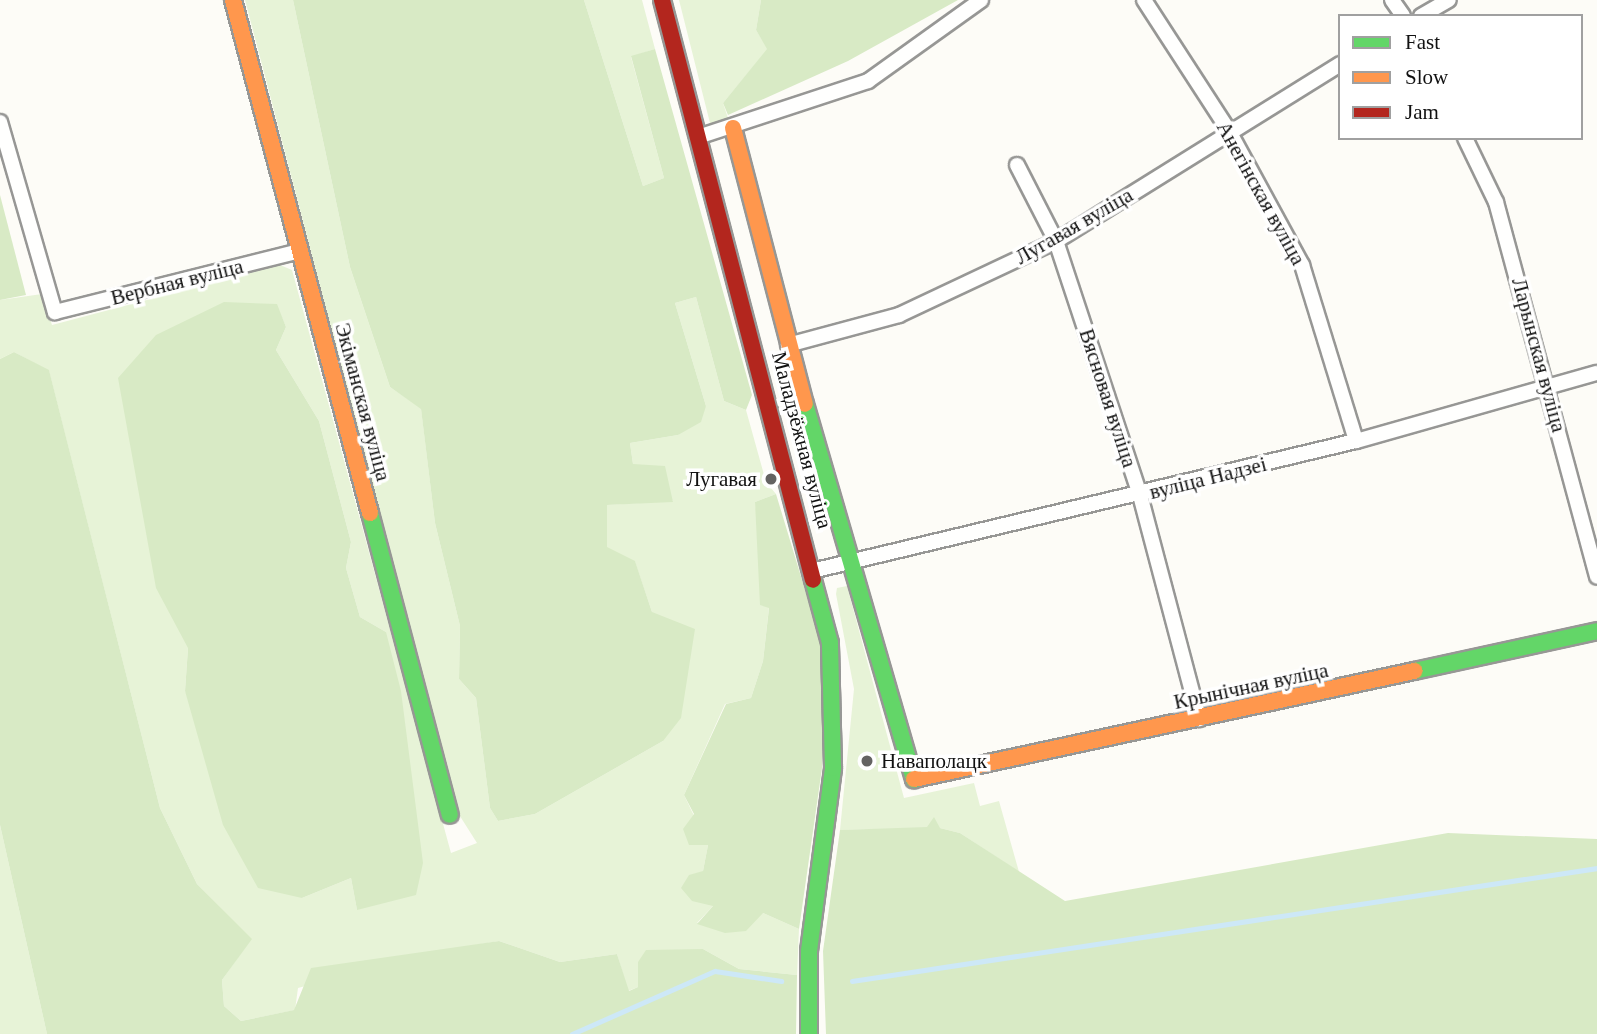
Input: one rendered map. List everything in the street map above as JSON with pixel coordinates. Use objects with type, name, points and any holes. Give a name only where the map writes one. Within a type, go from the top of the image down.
[{"type":"street","name":"Экіманская вуліца","points":[[233,0],[450,815]]},
{"type":"street","name":"Маладзёжная вуліца","points":[[662,0],[816,570],[835,700],[815,899],[809,1034]]},
{"type":"street","points":[[698,137],[733,128],[868,81],[981,0]]},
{"type":"street","name":"Анегінская вуліца","points":[[1144,0],[1229,131],[1302,265],[1356,441]]},
{"type":"street","points":[[1424,14],[1449,0]]},
{"type":"street","name":"Лугавая вуліца","points":[[788,345],[899,314],[1056,241],[1338,65]]},
{"type":"street","name":"Вербная вуліца","points":[[0,122],[55,312],[299,251]]},
{"type":"street","points":[[733,128],[788,345],[849,563]]},
{"type":"street","name":"Ларынская вуліца","points":[[1466,140],[1496,202],[1550,390],[1597,577]]},
{"type":"street","name":"Вясновая вуліца","points":[[1017,165],[1056,241],[1140,495],[1199,719]]},
{"type":"street","name":"вуліца Надзеі","points":[[816,570],[1140,495],[1356,441],[1550,390],[1597,373]]},
{"type":"street","name":"Крынічная вуліца","points":[[849,563],[913,779],[1597,631]]},
{"type":"green space","points":[[245,0],[293,0],[350,267],[390,387],[421,408],[435,523],[460,626],[459,679],[476,698],[490,808],[498,821],[535,814],[663,741],[652,612],[635,562],[607,548],[607,505],[673,501],[633,464],[630,443],[678,435],[706,406],[675,303],[696,297],[724,401],[746,410],[766,482],[776,494],[755,502],[769,607],[763,661],[751,698],[725,704],[684,795],[708,845],[703,871],[713,906],[697,923],[763,913],[799,929],[797,975],[739,969],[703,949],[638,962],[638,987],[628,991],[617,954],[560,962],[499,941],[423,954],[298,988],[295,1010],[241,1021],[224,1006],[222,980],[251,939],[197,884],[160,808],[49,371],[14,352],[0,359],[0,300],[42,294],[52,325],[280,265],[292,270],[451,853],[477,843],[458,813]],"holes":[[[276,304],[286,327],[276,350],[319,421],[351,542],[346,568],[360,617],[386,632],[357,910],[351,878],[302,898],[185,691],[188,648]]]},
{"type":"green space","points":[[293,0],[584,0],[643,186],[664,178],[631,56],[655,49],[752,395],[746,410],[724,401],[696,297],[675,303],[706,406],[701,422],[678,435],[630,443],[633,464],[665,466],[673,502],[607,505],[607,547],[635,561],[652,612],[695,629],[681,718],[663,741],[535,814],[498,821],[490,808],[476,698],[459,679],[460,626],[435,523],[421,409],[390,387],[350,267]]},
{"type":"green space","points":[[584,0],[642,0],[655,49],[631,57],[664,178],[643,186]]},
{"type":"green space","points":[[679,0],[761,0],[756,30],[768,49],[723,103],[730,124],[710,123]]},
{"type":"green space","points":[[761,0],[958,0],[848,61],[728,115],[723,103],[767,49],[756,30]]},
{"type":"green space","points":[[0,195],[26,295],[0,300]]},
{"type":"green space","points":[[224,302],[277,304],[286,327],[276,350],[319,421],[351,542],[346,568],[360,617],[386,632],[401,691],[423,863],[416,895],[357,910],[351,878],[302,898],[258,888],[223,825],[185,691],[188,648],[156,588],[118,378],[156,335]]},
{"type":"green space","points":[[14,352],[49,370],[160,808],[197,884],[252,939],[222,980],[224,1006],[241,1021],[294,1010],[311,968],[499,941],[560,962],[617,954],[629,991],[638,987],[638,962],[646,950],[703,949],[739,969],[797,975],[796,1034],[47,1034],[0,825],[0,359]]},
{"type":"green space","points":[[776,494],[822,646],[822,768],[799,929],[763,913],[746,931],[725,933],[697,924],[713,906],[692,901],[681,888],[689,875],[703,871],[708,845],[689,845],[683,829],[694,814],[684,795],[726,704],[751,698],[763,661],[769,608],[760,605],[755,502]]},
{"type":"green space","points":[[847,586],[904,798],[974,783],[980,806],[999,801],[1019,872],[960,833],[940,828],[840,830],[854,689],[836,594],[837,588]]},
{"type":"green space","points":[[934,817],[940,828],[960,833],[1065,901],[1448,833],[1597,839],[1597,1034],[826,1034],[823,951],[840,830],[927,827]]},
{"type":"green space","points":[[0,825],[47,1034],[0,1034]]},
{"type":"waterway","points":[[852,981],[1597,868]]},
{"type":"waterway","points":[[572,1034],[715,971],[781,981]]},
{"type":"traffic: fast","points":[[805,404],[914,779]]},
{"type":"traffic: fast","points":[[370,513],[450,815]]},
{"type":"traffic: fast","points":[[809,1034],[809,951],[833,768],[830,643],[813,580]]},
{"type":"traffic: fast","points":[[1414,671],[1597,631]]},
{"type":"traffic: slow","points":[[233,0],[370,513]]},
{"type":"traffic: slow","points":[[733,128],[805,404]]},
{"type":"traffic: slow","points":[[914,779],[1414,671]]},
{"type":"traffic: jam","points":[[662,0],[813,580]]},
{"type":"place","name":"Лугавая","points":[[771,479]]},
{"type":"place","name":"Наваполацк","points":[[867,761]]}]
